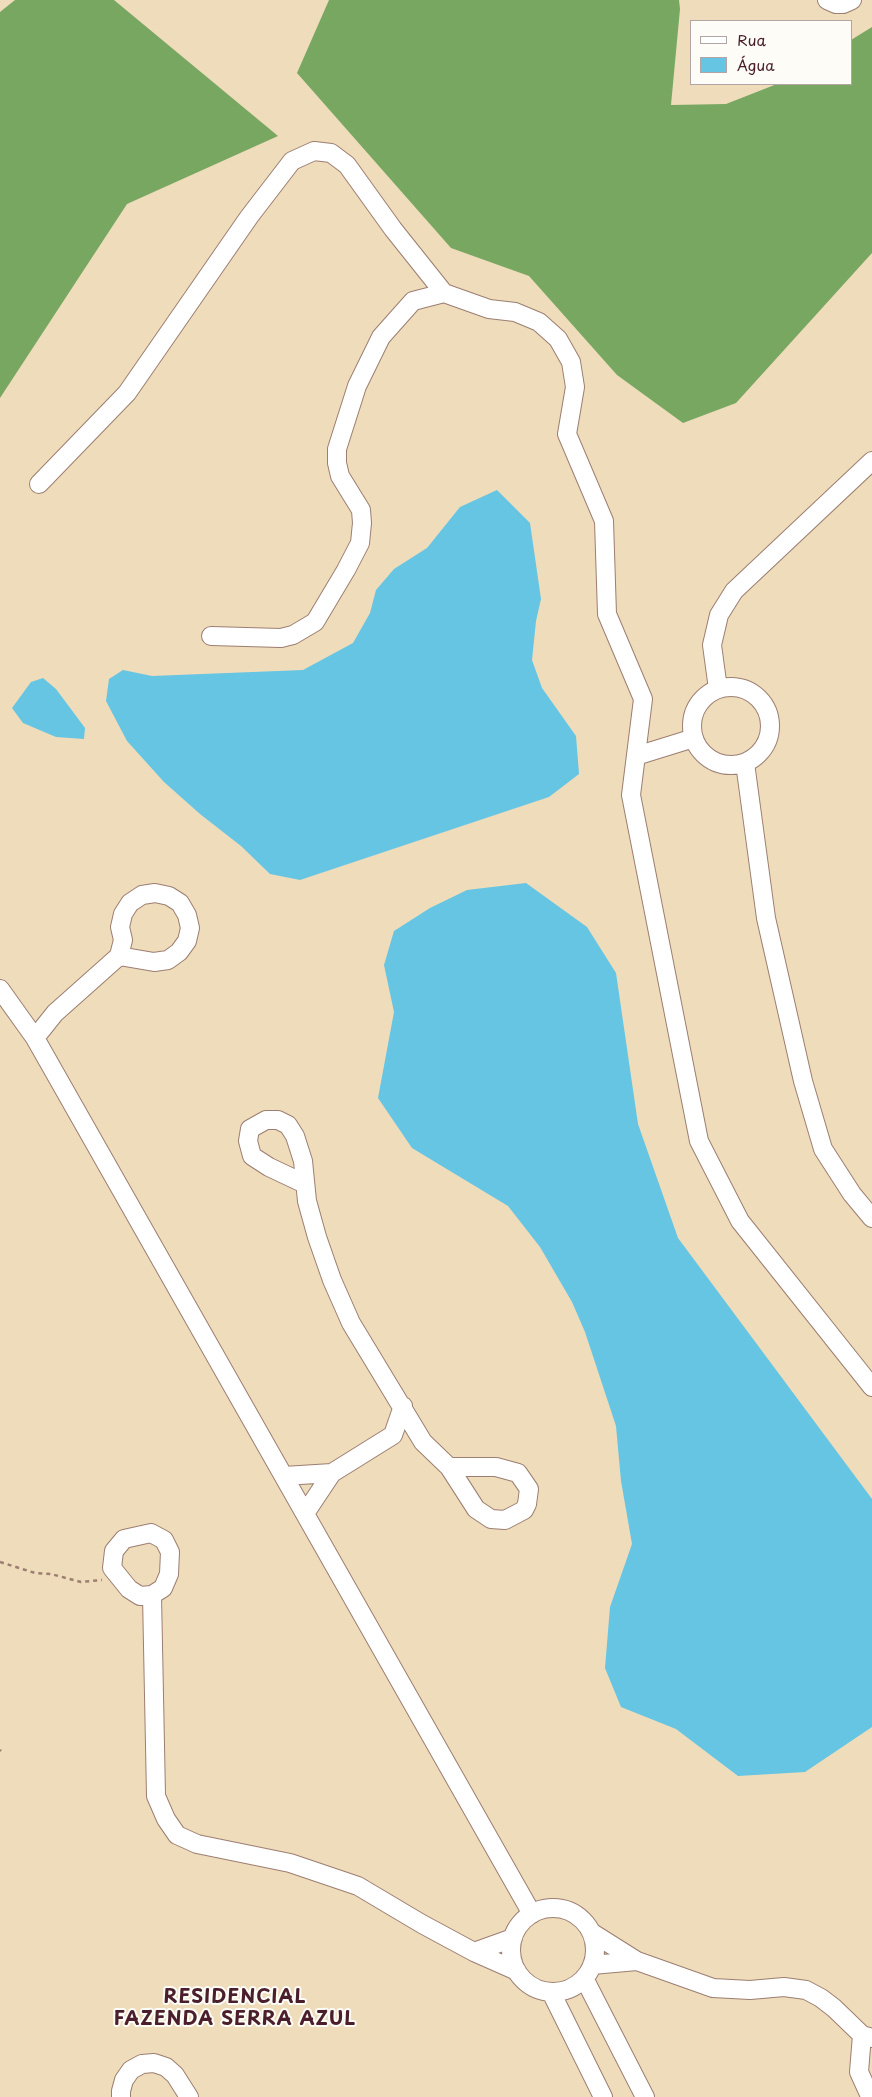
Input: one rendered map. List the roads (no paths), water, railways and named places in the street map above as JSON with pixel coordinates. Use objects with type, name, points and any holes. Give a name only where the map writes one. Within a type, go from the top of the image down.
[{"type":"street","points":[[827,0],[836,4],[843,4],[852,0]]},
{"type":"street","points":[[39,484],[127,393],[249,217],[292,161],[314,151],[330,152],[347,165],[393,229],[444,293],[489,309],[515,312],[539,322],[558,339],[571,362],[575,387],[567,434],[604,520],[607,614],[643,699],[631,796],[699,1141],[740,1221],[872,1387]]},
{"type":"street","points":[[211,636],[281,638],[293,635],[315,622],[354,555],[360,538],[361,510],[340,476],[337,463],[337,449],[357,386],[381,337],[409,305],[413,301],[444,293]]},
{"type":"street","points":[[718,689],[712,645],[719,615],[734,591],[872,461]]},
{"type":"street","points":[[735,687],[750,692],[758,697],[768,712],[770,720],[769,738],[760,753],[745,763],[727,765],[710,759],[698,746],[694,738],[693,720],[695,712],[704,698],[718,689],[735,687]]},
{"type":"street","points":[[636,756],[694,738]]},
{"type":"street","points":[[745,763],[766,918],[803,1081],[823,1149],[852,1194],[872,1218]]},
{"type":"street","points":[[35,1038],[55,1013],[119,956],[123,940],[120,927],[123,914],[130,903],[142,895],[155,893],[169,896],[180,903],[187,915],[190,928],[187,941],[179,952],[168,960],[154,962],[119,956]]},
{"type":"street","points":[[0,989],[35,1038],[306,1512],[532,1914]]},
{"type":"street","points":[[19,1016],[55,1013]]},
{"type":"street","points":[[305,1184],[307,1201],[317,1237],[332,1280],[351,1323],[403,1406],[423,1442],[449,1467]]},
{"type":"street","points":[[306,1512],[332,1473],[393,1435],[403,1406]]},
{"type":"street","points":[[393,1435],[423,1442]]},
{"type":"street","points":[[284,1476],[332,1473]]},
{"type":"street","points":[[151,1533],[164,1540],[170,1552],[169,1574],[163,1588],[152,1594],[140,1596],[129,1589],[112,1568],[114,1551],[124,1539],[151,1533]]},
{"type":"street","points":[[152,1594],[156,1796],[166,1820],[177,1835],[197,1844],[290,1863],[358,1886],[474,1952],[517,1971],[532,1985],[551,1992],[563,1991],[574,1986],[588,1972],[595,1954],[591,1932]]},
{"type":"street","points":[[517,1971],[511,1949],[517,1928],[532,1914],[545,1909],[559,1909],[572,1913],[583,1921],[591,1932],[636,1961],[713,1988],[750,1990],[784,1987],[806,1990],[834,2008],[867,2036],[859,2072],[869,2094],[872,2095]]},
{"type":"street","points":[[474,1952],[513,1938]]},
{"type":"street","points":[[588,1972],[636,1961]]},
{"type":"street","points":[[588,1972],[645,2097]]},
{"type":"street","points":[[551,1992],[603,2097]]},
{"type":"street","points":[[122,2097],[120,2092],[124,2080],[131,2070],[142,2064],[154,2063],[166,2067],[175,2075],[189,2097]]},
{"type":"water","points":[[497,490],[530,523],[541,599],[536,621],[532,660],[542,688],[576,736],[579,774],[549,797],[300,880],[270,874],[241,846],[200,814],[164,782],[127,741],[106,701],[109,679],[123,670],[152,676],[303,670],[353,643],[370,613],[376,590],[394,569],[427,548],[460,507]]},
{"type":"water","points":[[43,678],[56,689],[85,728],[84,739],[56,737],[23,723],[12,708],[31,682]]},
{"type":"water","points":[[526,883],[587,927],[616,973],[638,1124],[678,1238],[872,1499],[872,1727],[805,1772],[738,1776],[676,1729],[621,1707],[605,1668],[610,1607],[632,1544],[621,1481],[616,1426],[585,1332],[572,1302],[540,1247],[508,1206],[412,1148],[378,1098],[394,1012],[384,965],[394,931],[430,908],[467,890]]},
{"type":"district","name":"RESIDENCIAL FAZENDA SERRA AZUL","points":[[235,2009]]}]
